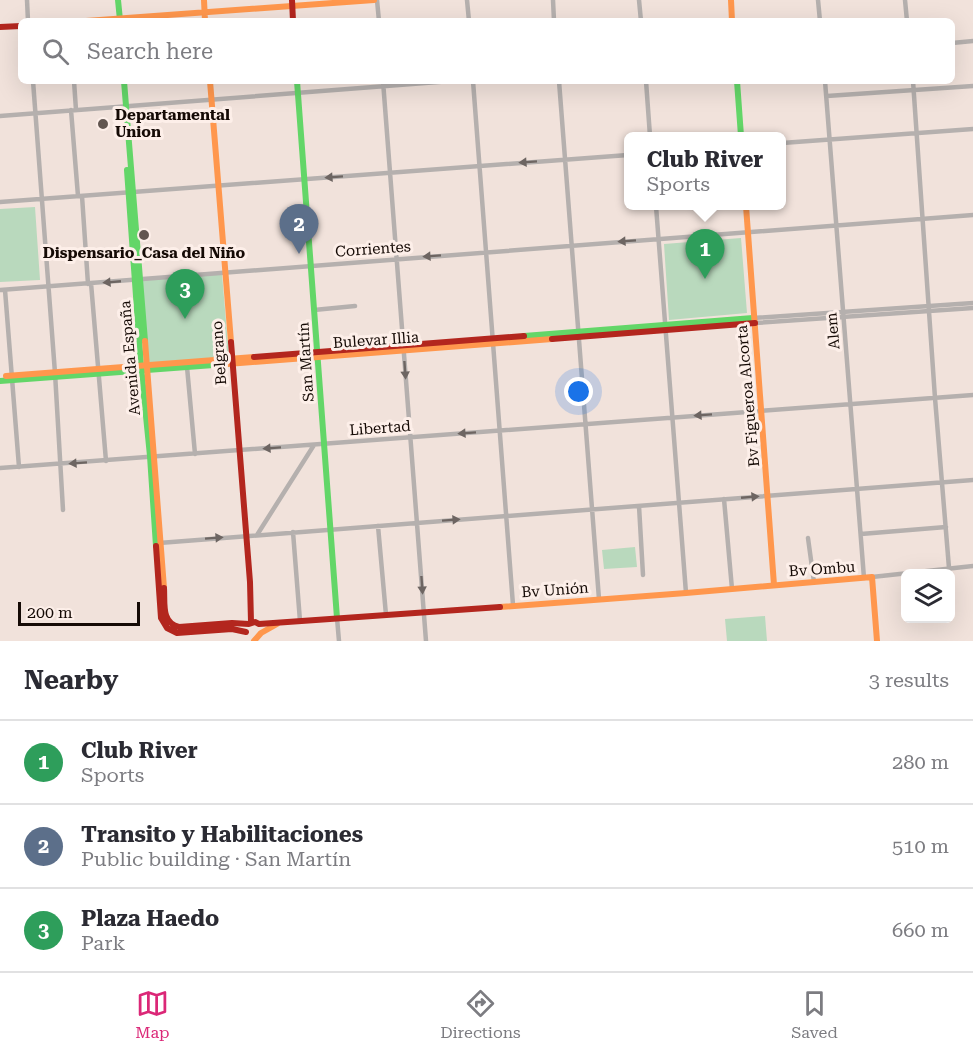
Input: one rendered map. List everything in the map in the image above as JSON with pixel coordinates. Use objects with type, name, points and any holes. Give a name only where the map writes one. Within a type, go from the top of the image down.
[{"type":"main road","points":[[116,0],[118,18]]},
{"type":"main road","points":[[204,0],[205,18]]},
{"type":"main road","points":[[140,18],[292,3],[375,0]]},
{"type":"main road","points":[[731,0],[732,18]]},
{"type":"main road","points":[[292,3],[293,18]]},
{"type":"main road","points":[[0,27],[18,26]]},
{"type":"main road","name":"Avenida España","points":[[122,84],[152,456],[161,618],[163,624],[172,629]]},
{"type":"main road","name":"Belgrano","points":[[210,84],[250,582],[250,623]]},
{"type":"main road","name":"San Martín","points":[[297,84],[337,618]]},
{"type":"main road","points":[[737,84],[741,132]]},
{"type":"main road","name":"Bv Figueroa Alcorta","points":[[746,210],[774,585]]},
{"type":"main road","name":"Bulevar Illia","points":[[0,379],[754,321]]},
{"type":"main road","name":"Bulevar Illia","points":[[144,368],[187,367],[232,361]]},
{"type":"main road","points":[[872,577],[877,641]]},
{"type":"main road","name":"Bv Ombu","points":[[774,585],[872,577]]},
{"type":"main road","name":"Bv Unión","points":[[259,624],[774,585]]},
{"type":"main road","points":[[172,629],[255,622],[262,628],[257,637]]},
{"type":"main road","points":[[172,629],[177,633],[232,628],[251,637],[257,637],[272,626],[283,622]]},
{"type":"main road","points":[[246,635],[246,628],[250,623]]},
{"type":"street","points":[[27,0],[28,18]]},
{"type":"street","points":[[375,0],[378,18]]},
{"type":"street","points":[[467,0],[469,18]]},
{"type":"street","points":[[553,0],[554,18]]},
{"type":"street","points":[[639,0],[641,18]]},
{"type":"street","points":[[818,0],[820,18]]},
{"type":"street","points":[[905,0],[907,18]]},
{"type":"street","points":[[955,43],[973,41]]},
{"type":"street","points":[[33,84],[43,198],[63,510]]},
{"type":"street","points":[[74,84],[73,110],[80,196],[106,460]]},
{"type":"street","points":[[0,116],[297,93],[383,84],[426,641]]},
{"type":"street","points":[[473,84],[513,605]]},
{"type":"street","points":[[560,84],[599,599]]},
{"type":"street","points":[[646,84],[650,132]]},
{"type":"street","name":"Alem","points":[[825,84],[864,578]]},
{"type":"street","points":[[913,84],[949,568]]},
{"type":"street","points":[[827,96],[973,86]]},
{"type":"street","points":[[786,143],[973,129]]},
{"type":"street","points":[[0,202],[624,155]]},
{"type":"street","points":[[656,210],[686,593]]},
{"type":"street","name":"Corrientes","points":[[3,290],[973,215]]},
{"type":"street","points":[[3,290],[19,467]]},
{"type":"street","points":[[754,321],[973,303]]},
{"type":"street","points":[[314,310],[355,306]]},
{"type":"street","points":[[929,308],[973,308]]},
{"type":"street","points":[[187,367],[195,454]]},
{"type":"street","name":"Libertad","points":[[0,468],[973,395]]},
{"type":"street","points":[[258,535],[314,445]]},
{"type":"street","points":[[158,543],[973,480]]},
{"type":"street","points":[[724,499],[732,589]]},
{"type":"street","points":[[639,507],[643,575]]},
{"type":"street","points":[[378,526],[386,615]]},
{"type":"street","points":[[861,534],[946,527]]},
{"type":"street","points":[[293,532],[300,621]]},
{"type":"street","points":[[808,538],[814,582]]},
{"type":"street","points":[[872,577],[973,566]]},
{"type":"street","name":"San Martín","points":[[337,618],[339,641]]},
{"type":"green space","points":[[35,207],[40,280],[0,282],[0,209]]},
{"type":"green space","points":[[741,238],[747,313],[669,320],[664,244]]},
{"type":"green space","points":[[222,274],[229,357],[149,364],[142,280]]},
{"type":"green space","points":[[635,547],[637,567],[604,569],[602,550]]},
{"type":"green space","points":[[765,616],[767,641],[727,641],[725,619]]},
{"type":"traffic: fast","points":[[118,0],[120,18]]},
{"type":"traffic: fast","points":[[124,84],[145,341]]},
{"type":"traffic: fast","points":[[297,84],[337,618]]},
{"type":"traffic: fast","points":[[737,84],[741,132]]},
{"type":"traffic: fast","points":[[127,170],[156,546]]},
{"type":"traffic: fast","points":[[524,336],[753,318]]},
{"type":"traffic: fast","points":[[0,381],[227,364]]},
{"type":"traffic: slow","points":[[204,0],[205,18]]},
{"type":"traffic: slow","points":[[127,18],[374,0]]},
{"type":"traffic: slow","points":[[731,0],[732,18]]},
{"type":"traffic: slow","points":[[210,84],[231,342]]},
{"type":"traffic: slow","points":[[746,210],[774,585]]},
{"type":"traffic: slow","points":[[227,364],[552,339]]},
{"type":"traffic: slow","points":[[145,341],[164,588]]},
{"type":"traffic: slow","points":[[6,376],[254,357]]},
{"type":"traffic: slow","points":[[500,607],[872,577],[877,641]]},
{"type":"traffic: slow","points":[[254,641],[261,633],[277,624]]},
{"type":"traffic: jam","points":[[292,0],[293,18]]},
{"type":"traffic: jam","points":[[0,27],[18,26]]},
{"type":"traffic: jam","points":[[552,339],[755,323]]},
{"type":"traffic: jam","points":[[254,357],[524,336]]},
{"type":"traffic: jam","points":[[231,342],[250,582],[251,622]]},
{"type":"traffic: jam","points":[[156,546],[161,618],[167,628],[177,633],[232,629],[246,632]]},
{"type":"traffic: jam","points":[[164,588],[164,606],[167,617],[173,625],[179,627],[255,622],[259,624],[500,607]]},
{"type":"place","name":"Departamental Union","points":[[103,124]]},
{"type":"place","name":"Dispensario_Casa del Niño","points":[[144,235]]},
{"type":"place","name":"Transito y Habilitaciones","points":[[299,254]]},
{"type":"place","name":"Club River","points":[[705,279]]},
{"type":"place","name":"Plaza Haedo","points":[[185,319]]}]
